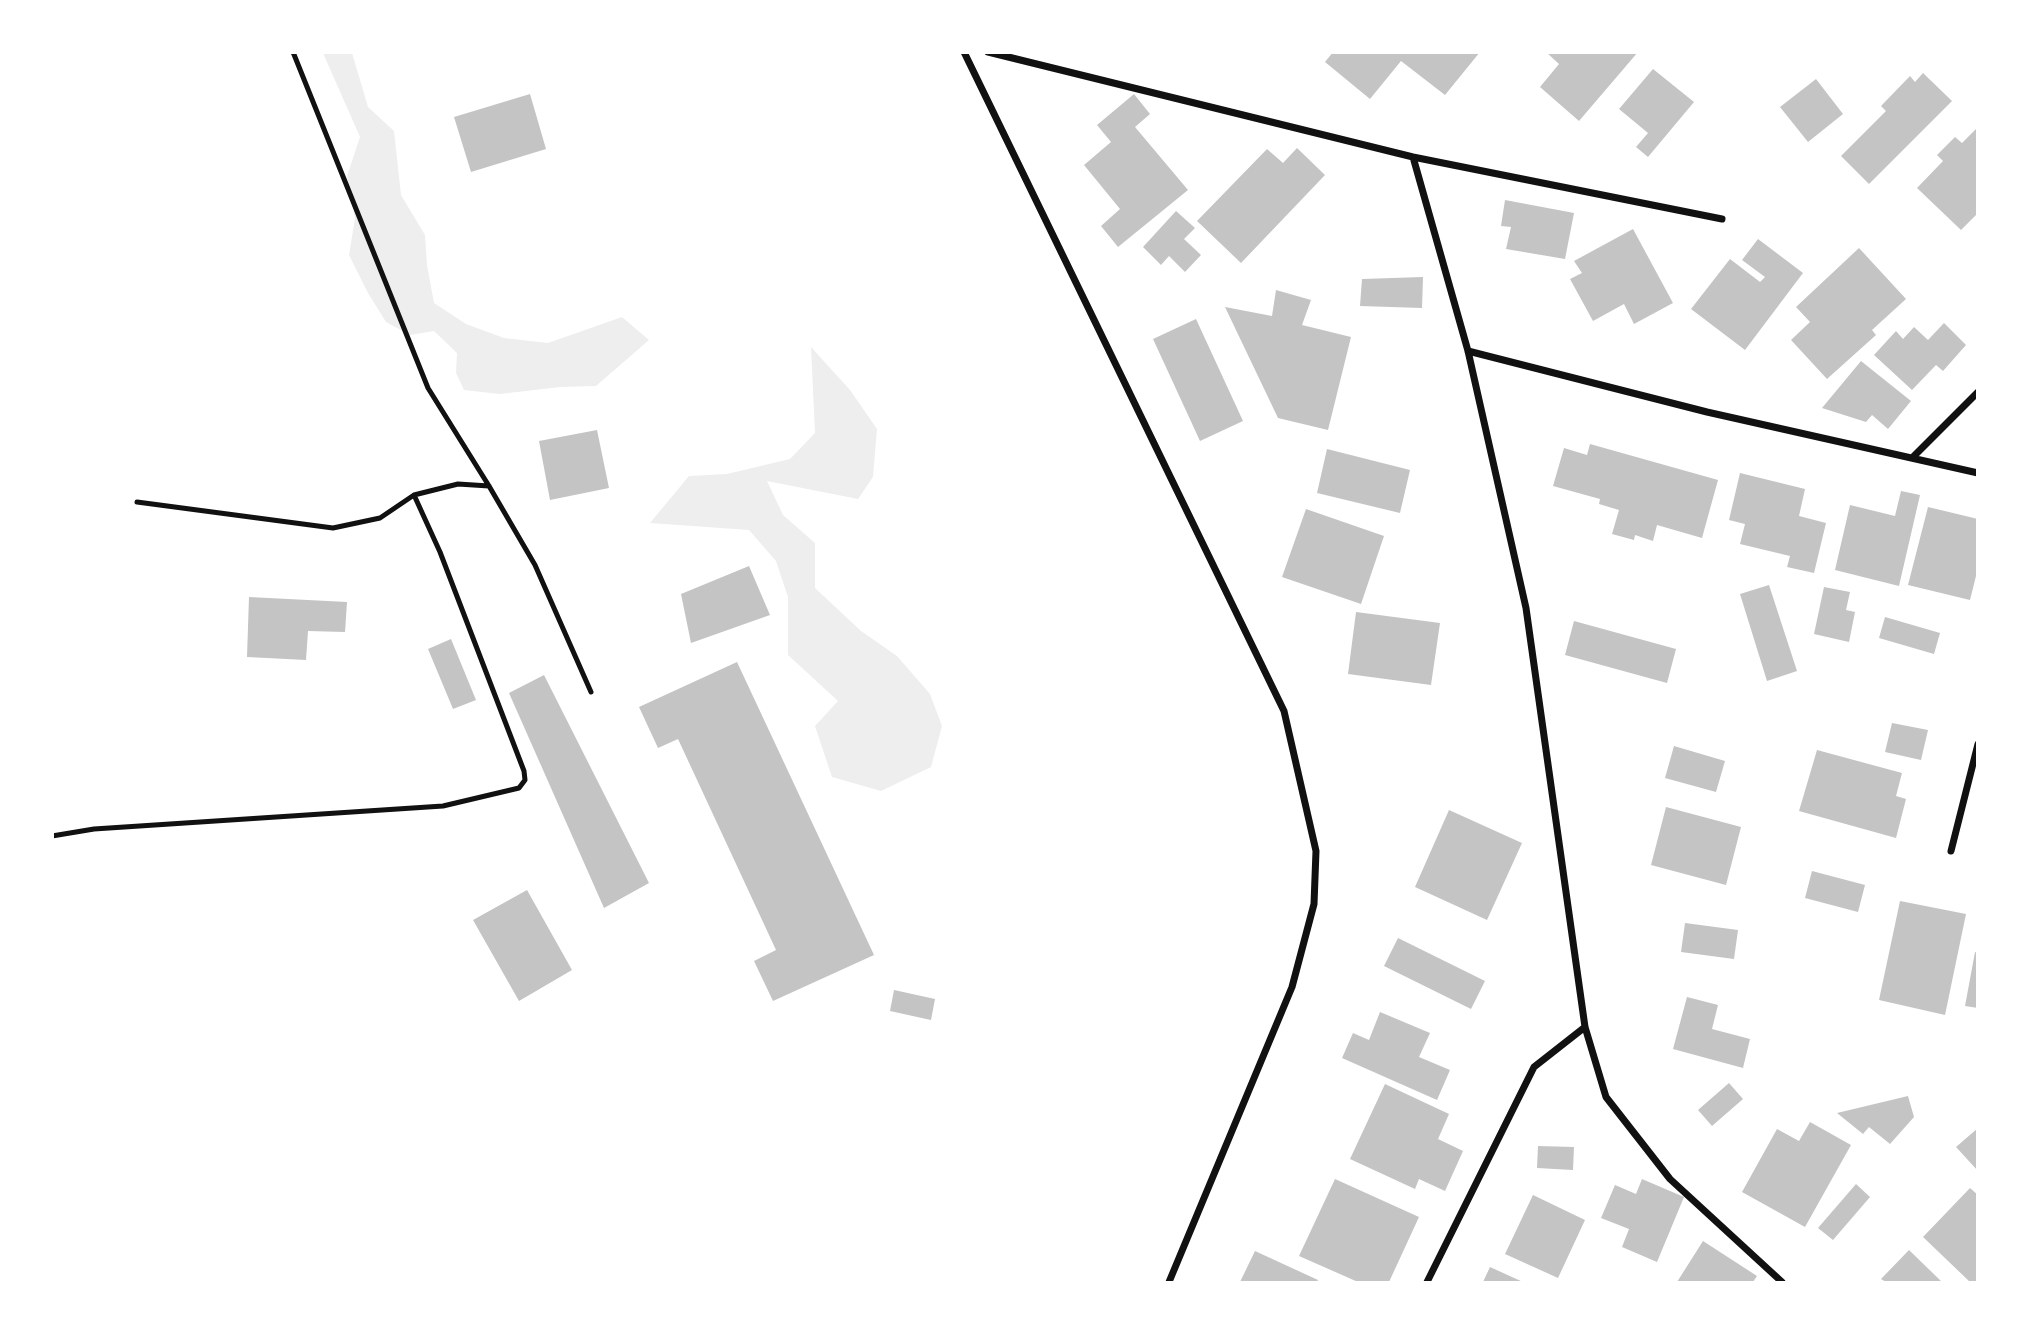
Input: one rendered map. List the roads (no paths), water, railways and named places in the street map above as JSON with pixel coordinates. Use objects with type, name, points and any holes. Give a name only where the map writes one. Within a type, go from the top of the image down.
[{"type":"street","points":[[964,52],[1284,711],[1316,851],[1314,904],[1292,987],[1169,1283]]},
{"type":"street","points":[[988,52],[1413,157],[1722,219]]},
{"type":"street","points":[[1413,157],[1468,351],[1526,608],[1585,1027],[1606,1097],[1670,1179],[1782,1283]]},
{"type":"street","points":[[1468,351],[1707,412],[1978,473]]},
{"type":"street","points":[[1912,458],[1978,392]]},
{"type":"street","points":[[1951,850],[1978,744]]},
{"type":"street","points":[[1427,1283],[1534,1067],[1585,1027]]},
{"type":"lane","points":[[293,52],[428,388],[535,565],[591,692]]},
{"type":"lane","points":[[137,502],[333,528],[380,518],[414,495],[458,484],[489,486]]},
{"type":"lane","points":[[52,836],[93,829],[443,806],[519,788],[525,780],[524,771],[440,552],[414,495]]}]
